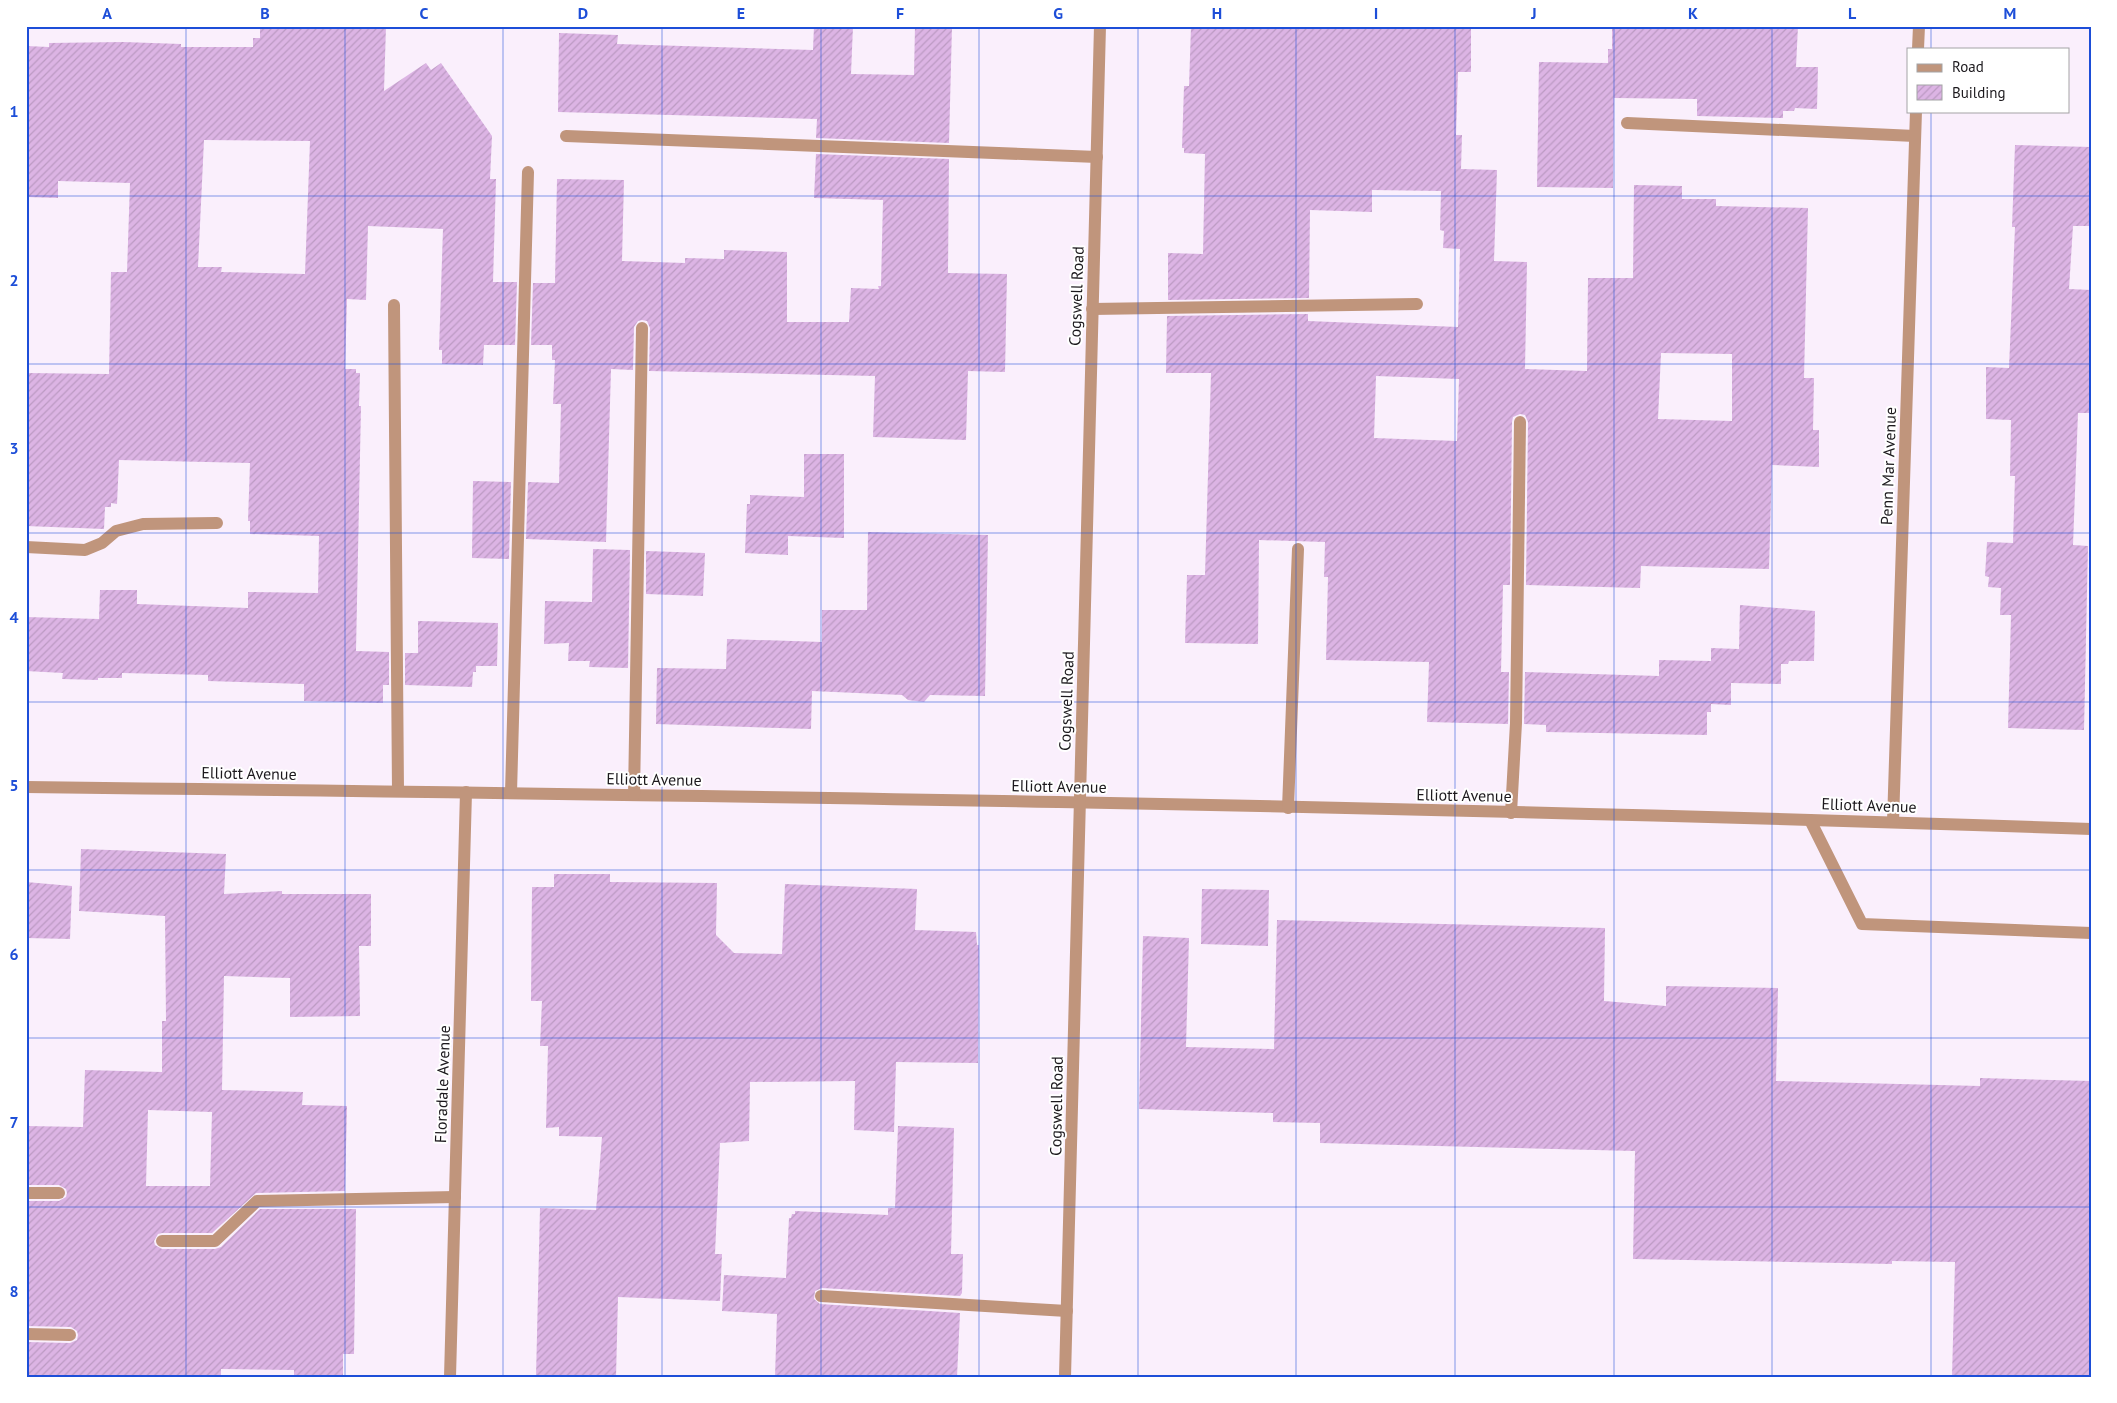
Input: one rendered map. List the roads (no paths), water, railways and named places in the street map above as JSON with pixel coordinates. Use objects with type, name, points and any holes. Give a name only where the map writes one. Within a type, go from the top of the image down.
[{"type":"street","name":"Cogswell Road","points":[[1066,1377],[1100,26]]},
{"type":"street","points":[[1918,48],[1919,26]]},
{"type":"street","name":"Penn Mar Avenue","points":[[1893,822],[1916,112]]},
{"type":"street","points":[[1627,122],[1915,136]]},
{"type":"street","points":[[566,136],[1097,157]]},
{"type":"street","points":[[511,793],[528,172]]},
{"type":"street","points":[[1092,309],[1417,304]]},
{"type":"street","points":[[394,305],[398,791]]},
{"type":"street","points":[[634,795],[642,328]]},
{"type":"street","points":[[1511,813],[1516,723],[1520,422]]},
{"type":"street","points":[[26,547],[85,550],[102,543],[116,531],[143,524],[217,523]]},
{"type":"street","points":[[1288,808],[1298,549]]},
{"type":"street","name":"Elliott Avenue","points":[[26,787],[466,792],[1079,803],[1893,822],[2091,829]]},
{"type":"street","name":"Floradale Avenue","points":[[450,1377],[466,792]]},
{"type":"street","points":[[1810,820],[1862,924],[2091,933]]},
{"type":"street","points":[[26,1193],[59,1193]]},
{"type":"street","points":[[162,1241],[215,1241],[257,1201],[455,1197]]},
{"type":"street","points":[[821,1296],[1067,1311]]},
{"type":"street","points":[[26,1334],[70,1335]]}]
